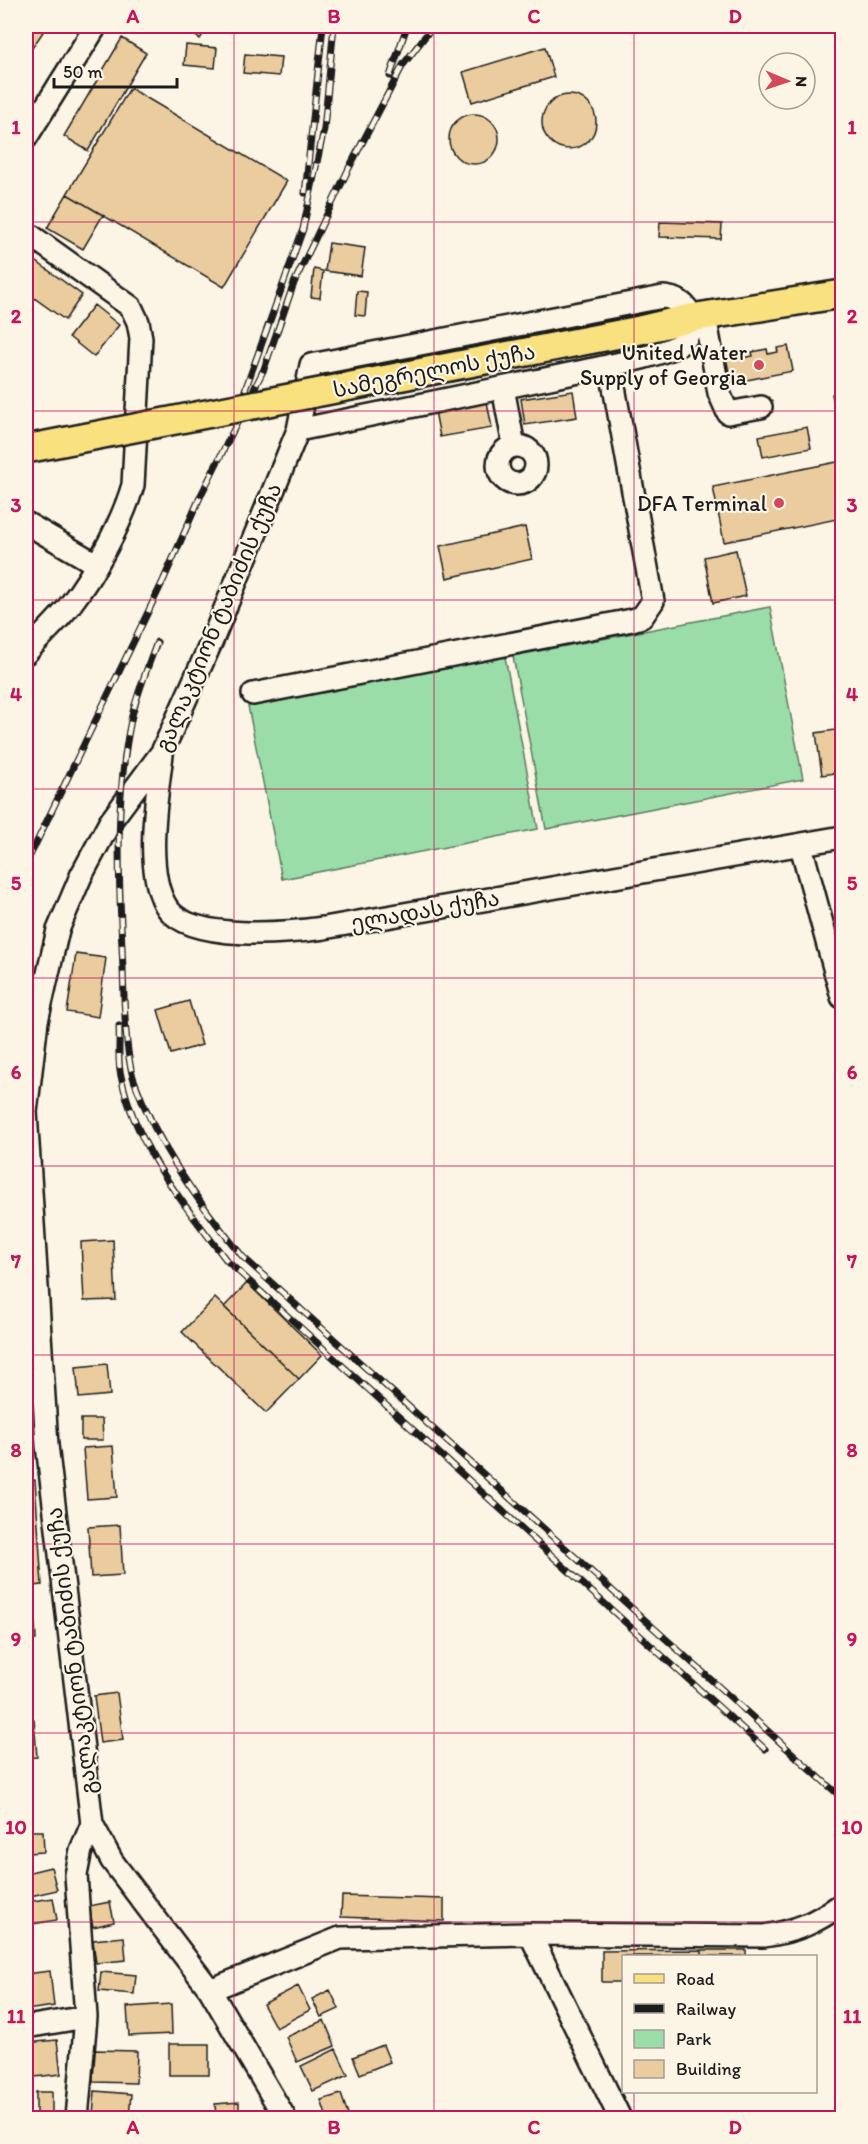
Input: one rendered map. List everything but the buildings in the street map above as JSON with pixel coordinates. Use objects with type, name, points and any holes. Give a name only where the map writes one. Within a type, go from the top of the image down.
[{"type":"main road","name":"სამეგრელოს ქუჩა","points":[[26,448],[698,317],[843,294]]},
{"type":"street","points":[[26,138],[96,26]]},
{"type":"street","points":[[26,232],[131,307],[138,322],[141,338],[133,485],[128,501],[96,564],[70,604],[26,653]]},
{"type":"street","name":"გალაკტიონ ტაბიძის ქუჩა","points":[[285,2118],[210,1990],[112,1861],[92,1824],[47,1445],[26,1112],[37,1021],[57,930],[81,876],[110,822],[162,752],[212,643],[297,430],[312,364],[663,297],[678,300],[698,317]]},
{"type":"street","points":[[297,430],[610,365],[679,345],[698,317]]},
{"type":"street","points":[[698,317],[718,393],[728,413],[761,406]]},
{"type":"street","points":[[254,694],[642,617],[653,601],[610,365]]},
{"type":"street","points":[[503,388],[514,446]]},
{"type":"street","points":[[26,523],[96,564]]},
{"type":"street","name":"ელადას ქუჩა","points":[[162,752],[153,834],[157,876],[163,898],[177,918],[221,930],[260,934],[313,929],[843,837]]},
{"type":"street","points":[[801,846],[843,997]]},
{"type":"street","points":[[77,2118],[86,2017],[76,1875],[81,1850],[92,1824]]},
{"type":"street","points":[[210,1990],[340,1938],[530,1934],[764,1936],[794,1931],[823,1918],[843,1904]]},
{"type":"street","points":[[530,1934],[620,2118]]},
{"type":"street","points":[[26,2027],[86,2017]]},
{"type":"green space","points":[[770,607],[803,779],[546,829],[513,656]]},
{"type":"green space","points":[[505,657],[538,829],[282,879],[248,706]]},
{"type":"railway","points":[[305,193],[323,26]]},
{"type":"railway","points":[[245,390],[303,229],[324,129],[334,26]]},
{"type":"railway","points":[[390,76],[407,26]]},
{"type":"railway","points":[[26,864],[163,581],[201,495],[264,369],[294,283],[349,168],[403,65],[433,26]]},
{"type":"railway","points":[[157,642],[131,720],[122,782],[119,874],[125,1010],[131,1069],[144,1105],[167,1151],[210,1216],[243,1257],[842,1798]]},
{"type":"railway","points":[[119,1026],[120,1070],[128,1103],[138,1128],[164,1175],[227,1261],[765,1749]]},
{"type":"place","name":"United Water Supply of Georgia","points":[[759,365]]},
{"type":"place","name":"DFA Terminal","points":[[779,503]]}]
